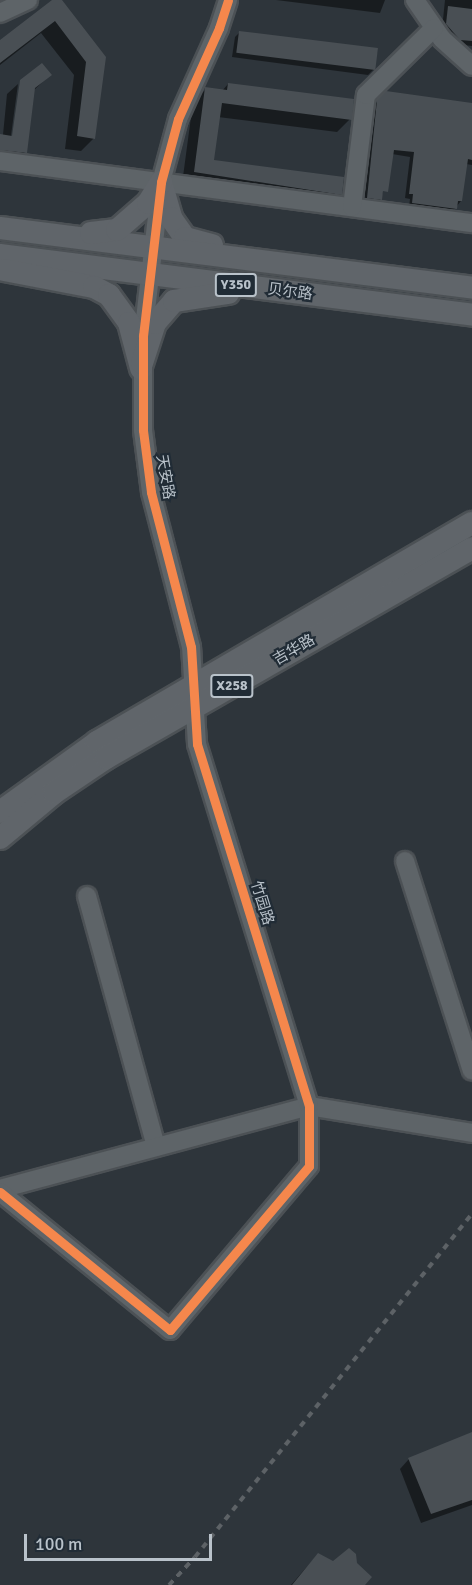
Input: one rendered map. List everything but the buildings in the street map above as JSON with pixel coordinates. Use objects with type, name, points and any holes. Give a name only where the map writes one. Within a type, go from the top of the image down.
[{"type":"main road","points":[[36,233],[117,230],[148,203],[161,182]]},
{"type":"main road","points":[[161,182],[171,218],[185,238],[201,244],[299,256],[361,274]]},
{"type":"main road","name":"贝尔路","points":[[0,228],[472,288]]},
{"type":"main road","name":"贝尔路","points":[[0,255],[472,315]]},
{"type":"main road","points":[[0,269],[94,287],[109,295],[129,323],[141,368]]},
{"type":"main road","points":[[141,368],[155,323],[174,301],[270,290]]},
{"type":"main road","name":"吉华路","points":[[0,837],[80,775],[194,696],[472,523]]},
{"type":"main road","name":"吉华路","points":[[0,812],[69,759],[194,696],[472,548]]},
{"type":"street","points":[[0,13],[28,0]]},
{"type":"street","name":"天安路","points":[[194,696],[191,647],[151,492],[141,368],[149,274],[161,182],[178,118],[219,28],[228,0]]},
{"type":"street","points":[[415,0],[434,28],[472,66]]},
{"type":"street","points":[[352,207],[366,95],[434,28]]},
{"type":"street","points":[[0,161],[472,223]]},
{"type":"street","name":"竹园路","points":[[0,1191],[170,1330],[309,1166],[309,1106],[197,744],[194,696]]},
{"type":"street","points":[[405,861],[472,1071]]},
{"type":"street","points":[[87,896],[156,1147]]},
{"type":"street","points":[[0,1191],[309,1106],[472,1133]]},
{"type":"railway","points":[[169,1585],[195,1557],[472,1214]]},
{"type":"cycle path","points":[[0,1192],[170,1330],[309,1166],[309,1106],[197,744],[191,647],[151,492],[143,430],[143,336],[161,182],[178,119],[219,28],[228,0]]}]
